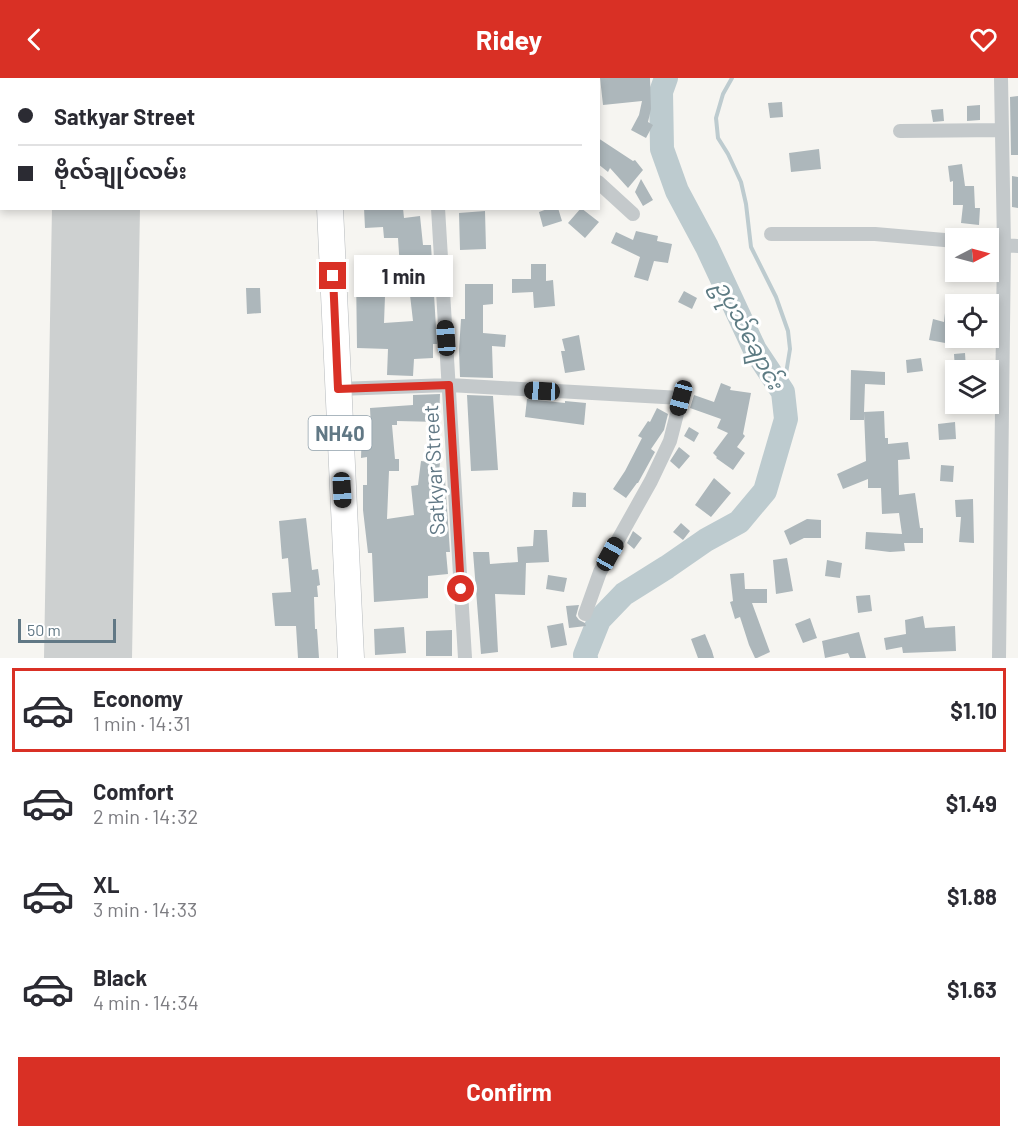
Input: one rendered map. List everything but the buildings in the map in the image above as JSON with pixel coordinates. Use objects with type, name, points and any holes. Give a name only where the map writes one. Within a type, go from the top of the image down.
[{"type":"highway","name":"NH40","points":[[330,210],[351,658]]},
{"type":"street","points":[[999,658],[1011,246],[1002,130],[1001,78]]},
{"type":"street","points":[[900,131],[1002,130]]},
{"type":"street","points":[[600,184],[633,214]]},
{"type":"street","name":"Satkyar Street","points":[[438,210],[465,658]]},
{"type":"street","points":[[771,234],[876,234],[945,240]]},
{"type":"street","points":[[338,389],[449,385],[681,398],[670,441],[651,481],[600,572],[585,614]]},
{"type":"waterway","name":"ဥပုသ်ချောင်း","points":[[586,658],[585,655],[599,620],[624,594],[706,540],[739,522],[765,491],[786,419],[783,392],[755,350],[707,247],[677,191],[662,149],[661,92],[666,78]]},
{"type":"waterway","points":[[732,78],[723,94],[716,118],[718,138],[741,182],[751,247],[776,297],[788,331],[790,349],[783,392]]},
{"type":"runway","points":[[88,658],[96,210]]},
{"type":"route","points":[[333,276],[338,389],[449,385],[461,589]]}]
